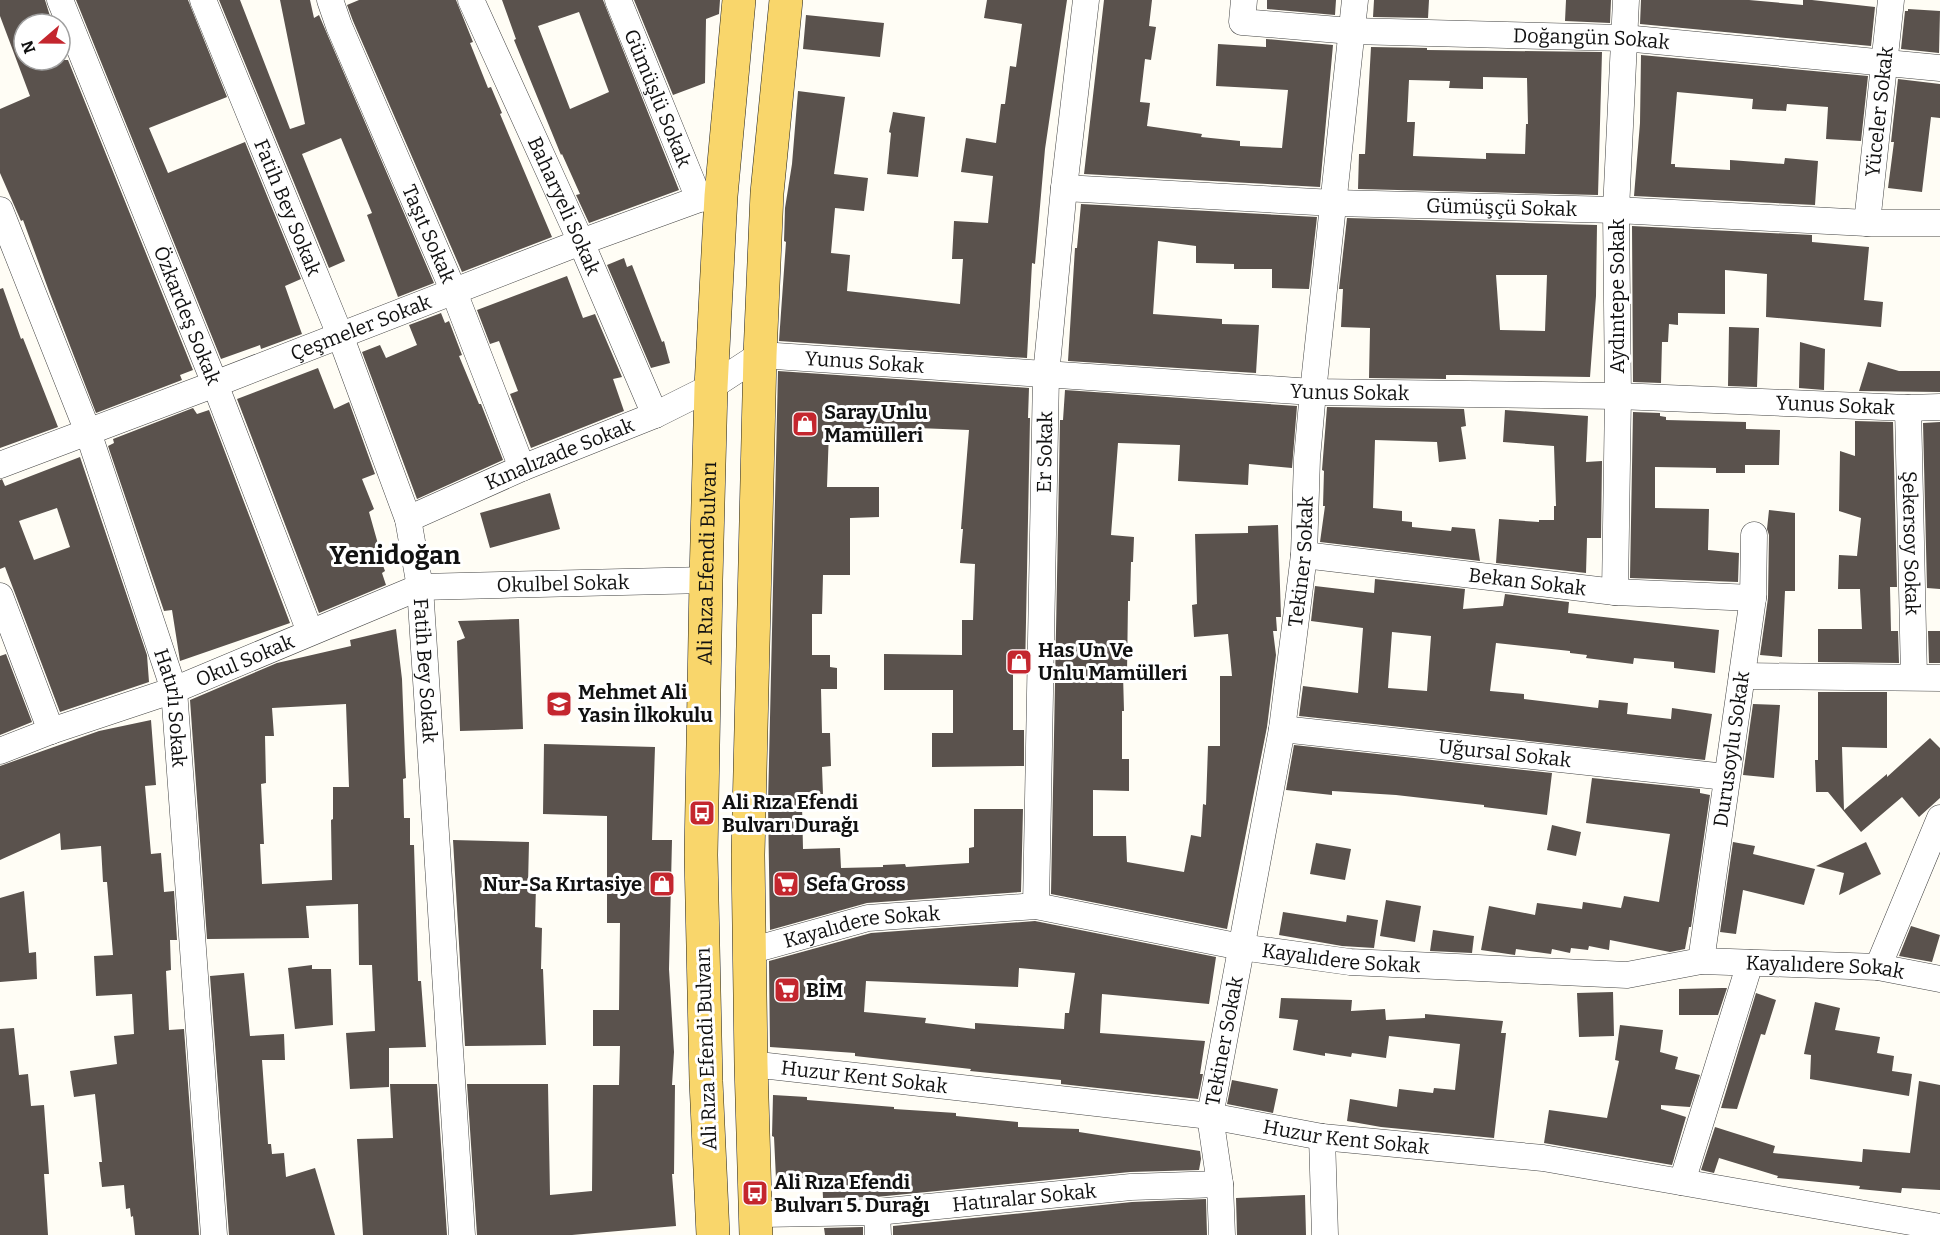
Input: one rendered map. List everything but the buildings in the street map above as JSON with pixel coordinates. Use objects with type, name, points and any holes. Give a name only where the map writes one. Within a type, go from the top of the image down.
[{"type":"main road","name":"Ali Rıza Efendi Bulvarı","points":[[713,1235],[706,1081],[701,855],[711,387],[710,197],[739,0]]},
{"type":"main road","points":[[756,1225],[748,855],[760,355],[767,193],[786,0]]},
{"type":"street","name":"Özkardeş Sokak","points":[[60,0],[215,384],[310,632]]},
{"type":"street","name":"Fatih Bey Sokak","points":[[203,0],[340,335],[408,519],[420,587],[462,1235]]},
{"type":"street","name":"Taşıt Sokak","points":[[330,0],[339,26],[454,292],[522,468]]},
{"type":"street","name":"Baharyeli Sokak","points":[[471,0],[581,242],[655,415]]},
{"type":"street","name":"Gümüşlü Sokak","points":[[618,0],[710,197]]},
{"type":"street","name":"Er Sokak","points":[[1036,906],[1046,375],[1064,188],[1086,0]]},
{"type":"street","name":"Tekiner Sokak","points":[[1222,1235],[1220,1184],[1210,1116],[1282,729],[1304,555],[1307,458],[1313,392],[1355,0]]},
{"type":"street","name":"Aydıntepe Sokak","points":[[1614,592],[1618,396],[1616,210],[1626,0]]},
{"type":"street","name":"Yüceler Sokak","points":[[1867,223],[1891,0]]},
{"type":"street","name":"Doğangün Sokak","points":[[1243,11],[1351,31],[1624,38],[1940,68]]},
{"type":"street","name":"Gümüşçü Sokak","points":[[1064,188],[1334,203],[1616,210],[1867,223],[1940,223]]},
{"type":"street","name":"Çeşmeler Sokak","points":[[0,465],[581,242],[710,197]]},
{"type":"street","name":"Hatırlı Sokak","points":[[0,210],[88,432],[174,690],[214,1235]]},
{"type":"street","name":"Yunus Sokak","points":[[760,355],[1313,392],[1618,396],[1908,408],[1940,407]]},
{"type":"street","name":"Kınalızade Sokak","points":[[408,519],[522,468],[655,415],[711,387],[760,355]]},
{"type":"street","name":"Şekersoy Sokak","points":[[1908,408],[1914,677]]},
{"type":"street","name":"Durusoylu Sokak","points":[[1701,961],[1753,598],[1754,535]]},
{"type":"street","name":"Bekan Sokak","points":[[1304,555],[1614,592],[1753,598]]},
{"type":"street","name":"Okulbel Sokak","points":[[420,587],[706,580]]},
{"type":"street","name":"Okul Sokak","points":[[0,751],[51,731],[174,690],[420,587]]},
{"type":"street","points":[[0,596],[51,731]]},
{"type":"street","points":[[1742,675],[1940,678]]},
{"type":"street","name":"Uğursal Sokak","points":[[1282,729],[1726,777]]},
{"type":"street","points":[[1878,967],[1940,818]]},
{"type":"street","name":"Kayalıdere Sokak","points":[[749,951],[868,918],[1036,906],[1241,947],[1350,962],[1627,975],[1701,961],[1878,967],[1940,979]]},
{"type":"street","points":[[1682,1182],[1750,963]]},
{"type":"street","name":"Huzur Kent Sokak","points":[[751,1064],[1210,1116],[1322,1137],[1544,1158],[1940,1227]]},
{"type":"street","points":[[1322,1137],[1325,1235]]},
{"type":"street","name":"Hatıralar Sokak","points":[[756,1225],[878,1224],[1131,1187],[1220,1184]]},
{"type":"place","name":"Saray Unlu Mamülleri","points":[[805,424]]},
{"type":"place","name":"Has Un Ve Unlu Mamülleri","points":[[1019,662]]},
{"type":"place","name":"Mehmet Ali Yasin İlkokulu","points":[[559,704]]},
{"type":"place","name":"Ali Rıza Efendi Bulvarı Durağı","points":[[702,813]]},
{"type":"place","name":"Nur-Sa Kırtasiye","points":[[662,884]]},
{"type":"place","name":"Sefa Gross","points":[[786,884]]},
{"type":"place","name":"BİM","points":[[787,990]]},
{"type":"place","name":"Ali Rıza Efendi Bulvarı 5. Durağı","points":[[755,1193]]},
{"type":"district","name":"Yenidoğan","points":[[395,555]]}]
